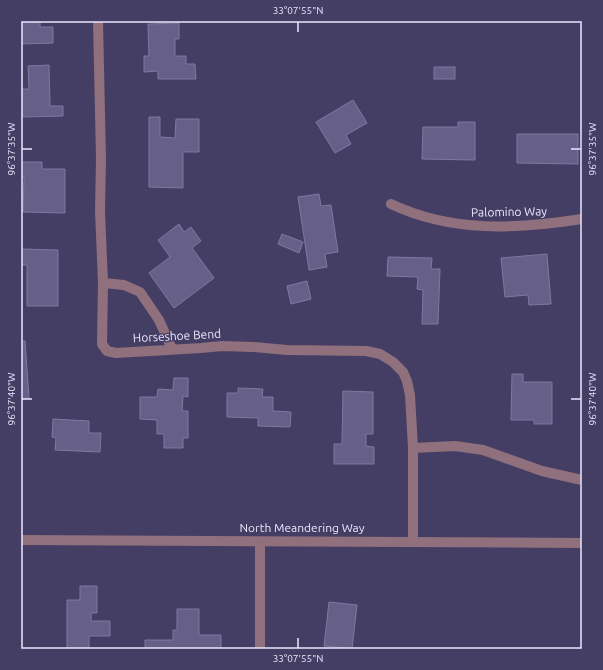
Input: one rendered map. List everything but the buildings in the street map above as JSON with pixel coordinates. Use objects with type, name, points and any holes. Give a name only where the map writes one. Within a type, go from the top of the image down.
[{"type":"street","name":"Horseshoe Bend","points":[[98,21],[101,159],[100,210],[103,283],[102,344],[107,351],[116,352],[222,346],[246,346],[287,350],[366,351],[380,354],[393,362],[403,372],[407,381],[410,395],[413,448],[413,542]]},
{"type":"street","name":"Palomino Way","points":[[391,204],[421,216],[461,225],[479,227],[553,224],[582,219]]},
{"type":"street","points":[[103,283],[124,285],[140,292],[159,320],[172,349]]},
{"type":"street","points":[[413,448],[456,446],[484,450],[542,471],[582,480]]},
{"type":"street","name":"North Meandering Way","points":[[21,540],[582,543]]},
{"type":"street","points":[[260,542],[260,649]]}]
